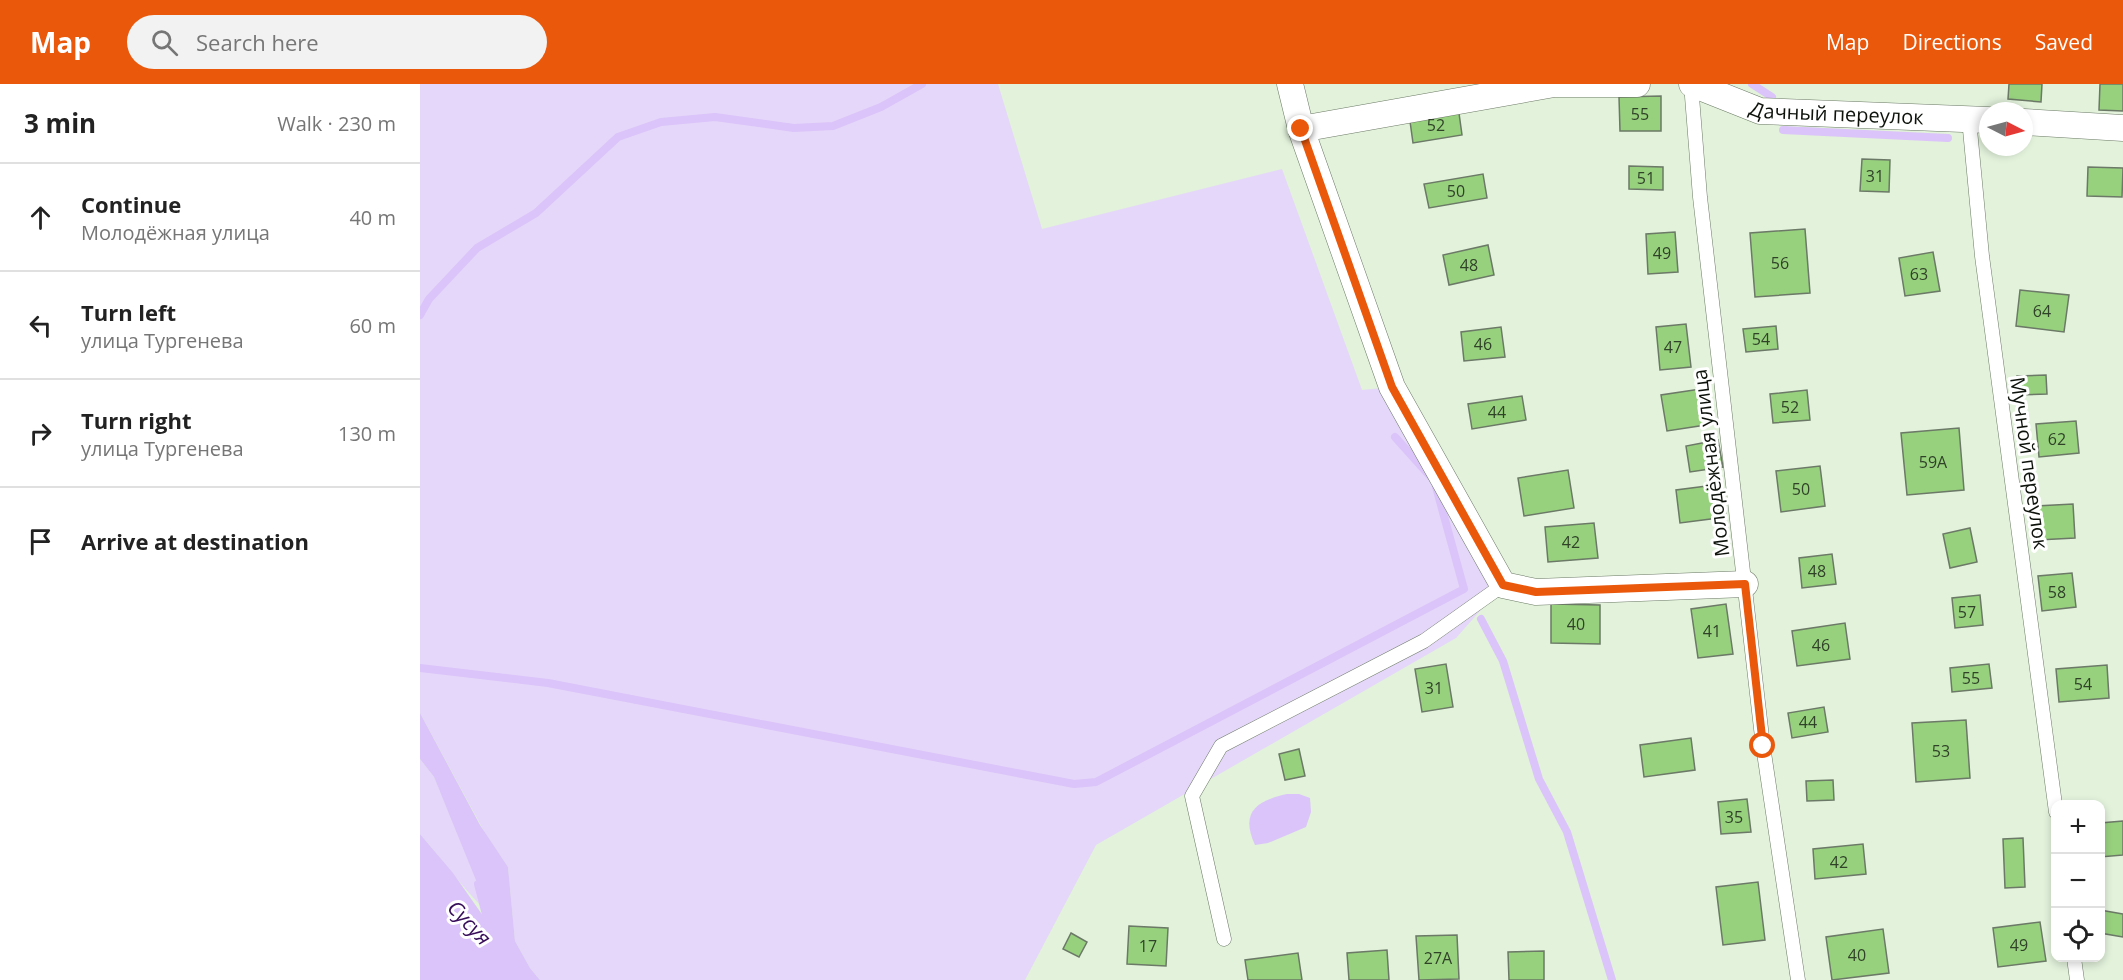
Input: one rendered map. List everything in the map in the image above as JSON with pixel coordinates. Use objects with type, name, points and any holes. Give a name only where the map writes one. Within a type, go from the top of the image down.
[{"type":"street","points":[[1290,84],[1301,129],[1392,387],[1503,585],[1536,592],[1745,584]]},
{"type":"street","points":[[1301,129],[1554,84],[1637,84]]},
{"type":"street","name":"Дачный переулок","points":[[1692,84],[1760,111],[1979,119]]},
{"type":"street","points":[[2033,123],[2123,128]]},
{"type":"lane","name":"Молодёжная улица","points":[[1692,84],[1700,197],[1763,746],[1798,980]]},
{"type":"lane","name":"Мучной переулок","points":[[1980,156],[1982,256],[2053,800]]},
{"type":"lane","points":[[1224,939],[1192,796],[1221,746],[1424,641],[1503,585]]},
{"type":"lane","points":[[2075,962],[2077,980]]},
{"type":"shaded area","points":[[420,84],[998,84],[1042,229],[1282,169],[1362,390],[1392,387],[1503,585],[1456,638],[1096,845],[1025,980],[540,980],[530,968],[515,941],[508,867],[485,833],[420,713]]},
{"type":"shaded area","points":[[420,759],[434,777],[477,878],[485,910],[420,834]]},
{"type":"water","name":"Сусуя","points":[[420,713],[480,825],[508,867],[515,941],[530,968],[540,980],[420,980],[420,834],[453,873],[488,923],[480,890],[434,777],[420,759]]},
{"type":"water","points":[[1287,794],[1299,794],[1310,798],[1311,812],[1306,827],[1268,843],[1255,845],[1249,824],[1250,816],[1259,805],[1267,800]]},
{"type":"building","points":[[2009,84],[2042,84],[2041,102],[2008,99]]},
{"type":"building","points":[[2100,84],[2123,84],[2123,111],[2099,110]]},
{"type":"building","points":[[1661,96],[1661,131],[1620,131],[1619,97]]},
{"type":"building","points":[[1458,106],[1462,135],[1413,143],[1409,114]]},
{"type":"building","points":[[1862,159],[1890,160],[1889,192],[1860,191]]},
{"type":"building","points":[[1629,166],[1663,167],[1663,190],[1629,189]]},
{"type":"building","points":[[2088,167],[2123,168],[2122,197],[2087,196]]},
{"type":"building","points":[[1483,174],[1487,198],[1429,208],[1424,184]]},
{"type":"building","points":[[1805,229],[1810,293],[1755,297],[1750,233]]},
{"type":"building","points":[[1675,232],[1678,272],[1648,274],[1646,234]]},
{"type":"building","points":[[1488,245],[1494,275],[1449,285],[1443,255]]},
{"type":"building","points":[[1933,252],[1940,291],[1905,296],[1899,258]]},
{"type":"building","points":[[2020,290],[2069,295],[2064,332],[2016,326]]},
{"type":"building","points":[[1686,324],[1691,367],[1660,370],[1656,327]]},
{"type":"building","points":[[1776,326],[1778,349],[1746,352],[1743,329]]},
{"type":"building","points":[[1501,327],[1505,357],[1464,361],[1461,332]]},
{"type":"building","points":[[2046,375],[2047,394],[2017,395],[2017,376]]},
{"type":"building","points":[[1707,388],[1712,424],[1667,431],[1661,395]]},
{"type":"building","points":[[1807,390],[1810,420],[1773,423],[1770,394]]},
{"type":"building","points":[[1522,396],[1526,420],[1472,429],[1468,404]]},
{"type":"building","points":[[2076,421],[2079,453],[2039,457],[2036,424]]},
{"type":"building","points":[[1959,428],[1964,490],[1907,495],[1901,433]]},
{"type":"building","points":[[1718,440],[1723,467],[1690,472],[1686,446]]},
{"type":"building","points":[[1820,466],[1825,506],[1781,512],[1776,471]]},
{"type":"building","points":[[1568,470],[1574,508],[1524,516],[1518,478]]},
{"type":"building","points":[[1722,484],[1726,517],[1680,523],[1676,490]]},
{"type":"building","points":[[2073,504],[2075,538],[2038,540],[2036,506]]},
{"type":"building","points":[[1594,523],[1598,558],[1548,562],[1545,527]]},
{"type":"building","points":[[1970,528],[1977,562],[1950,568],[1943,534]]},
{"type":"building","points":[[1832,554],[1836,584],[1802,588],[1799,558]]},
{"type":"building","points":[[2072,573],[2076,607],[2042,611],[2038,576]]},
{"type":"building","points":[[1980,595],[1983,625],[1955,628],[1952,598]]},
{"type":"building","points":[[1551,604],[1600,605],[1600,644],[1551,643]]},
{"type":"building","points":[[1726,604],[1733,654],[1698,658],[1691,609]]},
{"type":"building","points":[[1845,623],[1850,659],[1797,666],[1792,631]]},
{"type":"building","points":[[1446,664],[1453,707],[1422,712],[1415,669]]},
{"type":"building","points":[[1989,664],[1992,688],[1952,692],[1950,668]]},
{"type":"building","points":[[2107,665],[2109,698],[2059,702],[2056,669]]},
{"type":"building","points":[[1824,707],[1828,732],[1792,738],[1788,713]]},
{"type":"building","points":[[1966,720],[1970,778],[1916,782],[1912,723]]},
{"type":"building","points":[[1691,738],[1695,770],[1644,777],[1640,745]]},
{"type":"building","points":[[1299,749],[1305,776],[1285,780],[1279,754]]},
{"type":"building","points":[[1833,780],[1834,800],[1807,801],[1806,781]]},
{"type":"building","points":[[1747,799],[1751,832],[1721,834],[1718,802]]},
{"type":"building","points":[[2123,821],[2123,855],[2105,857],[2105,823]]},
{"type":"building","points":[[2023,838],[2025,887],[2005,888],[2003,839]]},
{"type":"building","points":[[1863,844],[1866,874],[1815,879],[1813,849]]},
{"type":"building","points":[[1758,882],[1765,940],[1723,945],[1716,887]]},
{"type":"building","points":[[2105,911],[2123,914],[2123,937],[2105,934]]},
{"type":"building","points":[[2040,922],[2046,961],[1998,967],[1993,928]]},
{"type":"building","points":[[1129,926],[1168,928],[1166,966],[1127,964]]},
{"type":"building","points":[[1883,929],[1889,973],[1832,980],[1826,937]]},
{"type":"building","points":[[1071,933],[1087,942],[1079,957],[1063,949]]},
{"type":"building","points":[[1457,935],[1459,979],[1419,980],[1416,936]]},
{"type":"building","points":[[1387,950],[1389,980],[1349,980],[1347,953]]},
{"type":"building","points":[[1544,951],[1544,980],[1509,980],[1508,952]]},
{"type":"building","points":[[1298,953],[1302,980],[1248,980],[1245,960]]},
{"type":"waterway","points":[[420,315],[429,299],[477,248],[536,213],[618,137],[661,122],[715,117],[794,128],[833,126],[881,107],[922,84]]},
{"type":"waterway","points":[[1752,84],[1772,97]]},
{"type":"waterway","points":[[1783,130],[1948,138]]},
{"type":"waterway","points":[[1395,437],[1430,476]]},
{"type":"waterway","points":[[420,668],[548,683],[1074,784],[1096,782],[1464,589],[1436,487]]},
{"type":"waterway","points":[[1481,619],[1503,661],[1539,779],[1567,832],[1612,980]]},
{"type":"waterway","name":"Сусуя","points":[[478,884],[490,930]]},
{"type":"route","points":[[1301,129],[1392,387],[1503,585],[1536,592],[1745,584],[1763,746]]}]
